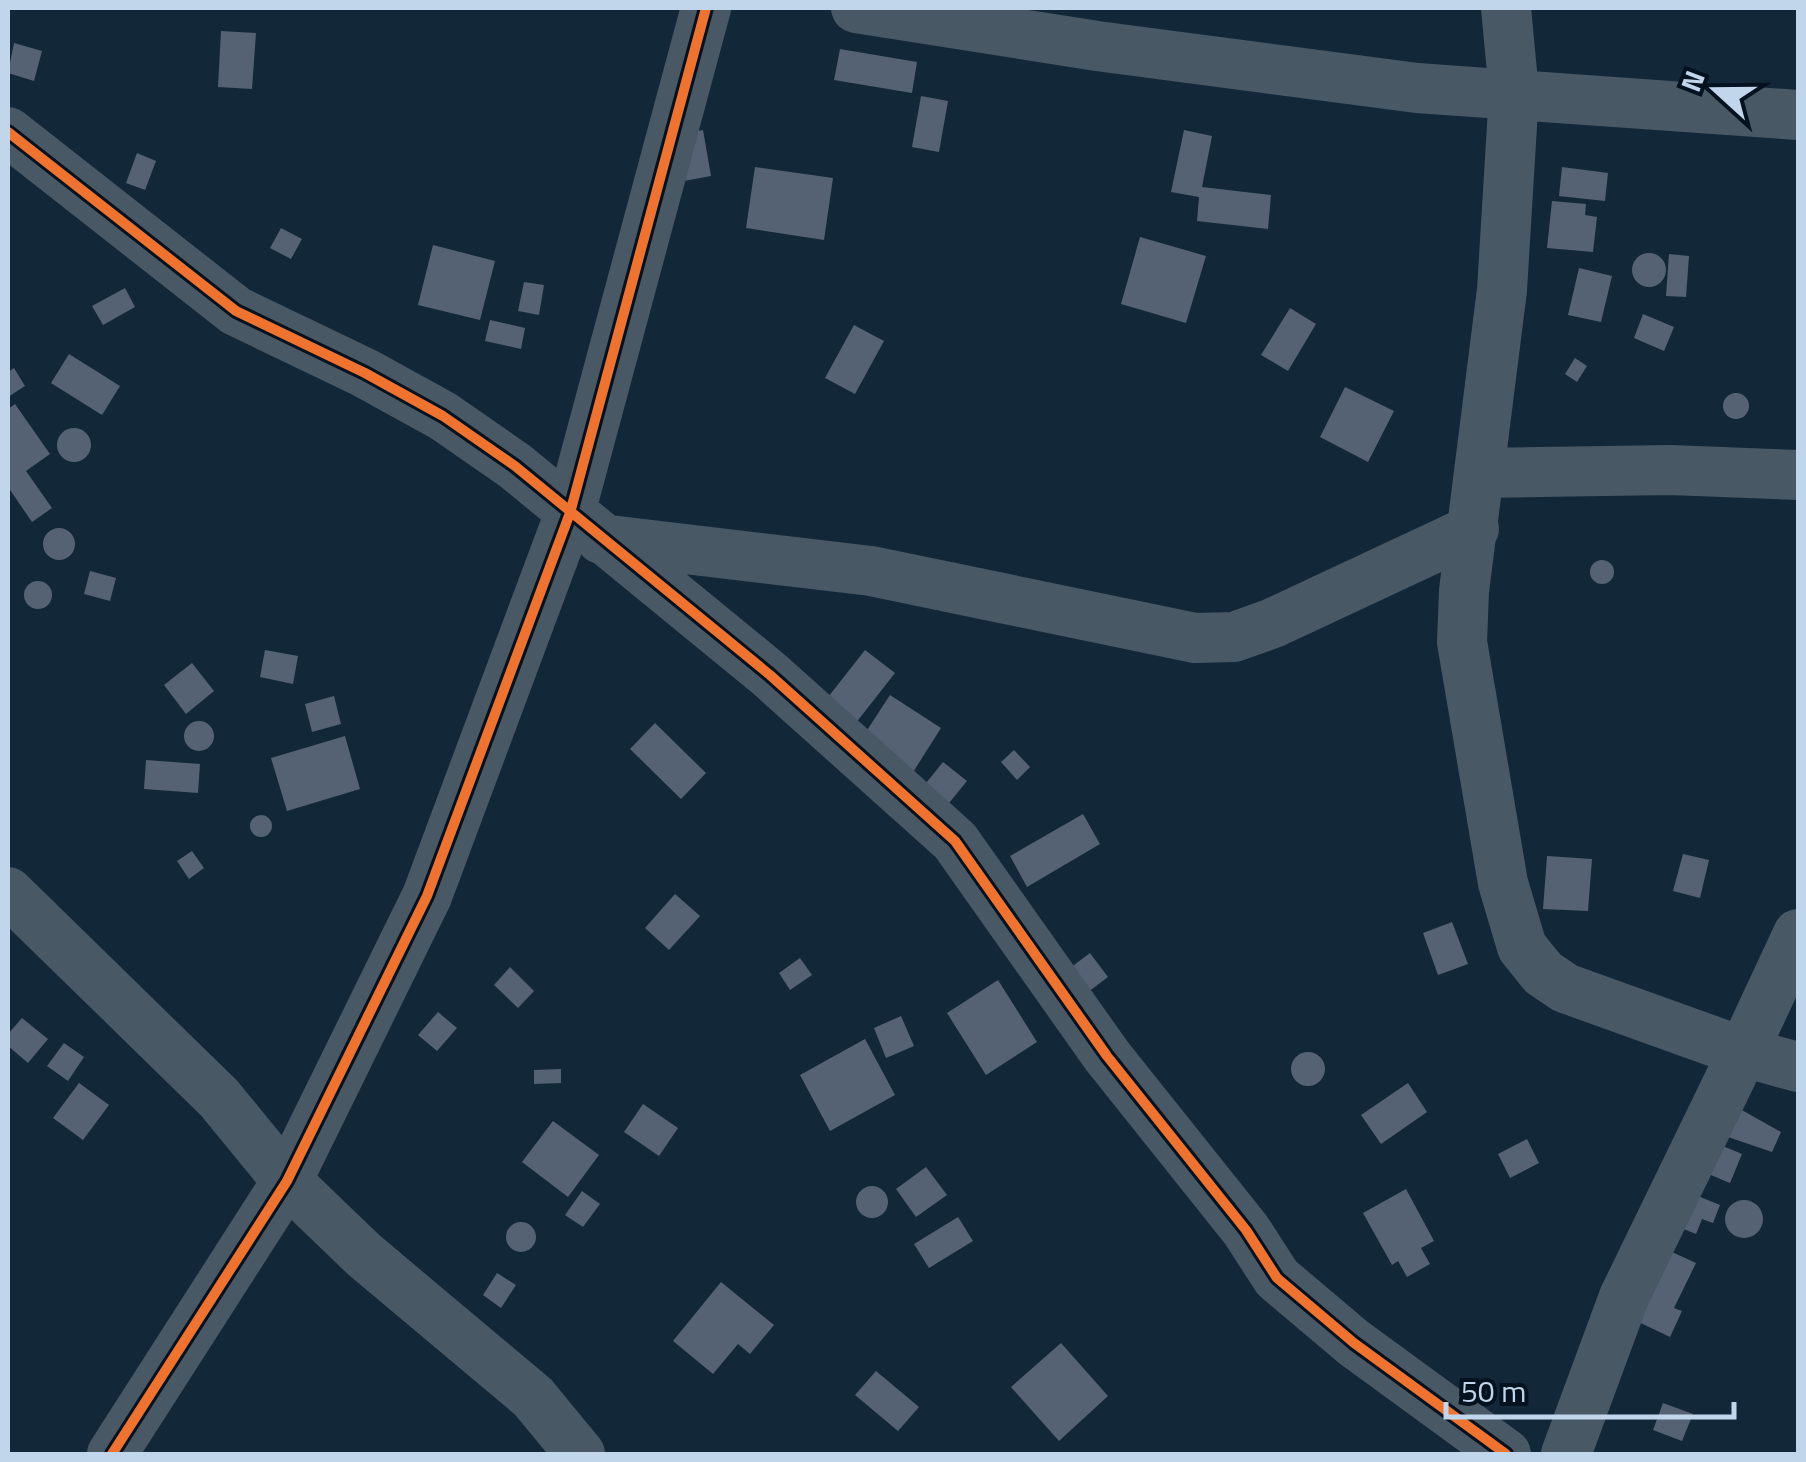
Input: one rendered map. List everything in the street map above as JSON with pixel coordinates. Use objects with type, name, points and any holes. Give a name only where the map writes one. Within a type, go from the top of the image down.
[{"type":"street","points":[[112,1454],[287,1181],[426,896],[585,526],[706,8]]},
{"type":"street","points":[[856,8],[1417,88],[1798,115]]},
{"type":"street","points":[[1506,8],[1514,93],[1502,290],[1462,642],[1504,884],[1522,948],[1543,972],[1565,988],[1743,1052],[1798,1067]]},
{"type":"street","points":[[8,132],[236,310],[442,416],[515,466],[770,676],[955,841],[1106,1056],[1246,1230],[1277,1278],[1370,1355],[1506,1454]]},
{"type":"street","points":[[1482,473],[1670,470],[1798,475]]},
{"type":"street","points":[[585,526],[871,570],[1195,638],[1234,636],[1273,623],[1474,530]]},
{"type":"street","points":[[8,892],[219,1098],[287,1181],[364,1255],[533,1397],[580,1454]]},
{"type":"street","points":[[1566,1454],[1624,1298],[1798,934]]},
{"type":"building","points":[[221,31],[256,33],[252,89],[218,87]]},
{"type":"building","points":[[14,43],[42,51],[34,81],[8,73]]},
{"type":"building","points":[[840,49],[917,62],[912,93],[834,80]]},
{"type":"building","points":[[921,96],[948,101],[939,152],[912,147]]},
{"type":"building","points":[[703,130],[711,176],[684,181],[676,135]]},
{"type":"building","points":[[1184,130],[1212,136],[1202,187],[1271,195],[1268,229],[1197,221],[1199,197],[1171,192]]},
{"type":"building","points":[[137,153],[156,161],[145,190],[126,183]]},
{"type":"building","points":[[755,167],[833,178],[824,240],[746,228]]},
{"type":"building","points":[[1562,167],[1608,173],[1605,201],[1559,196]]},
{"type":"building","points":[[1552,201],[1586,204],[1585,215],[1597,217],[1593,252],[1547,248]]},
{"type":"building","points":[[281,228],[302,239],[291,259],[270,248]]},
{"type":"building","points":[[1140,237],[1206,256],[1186,323],[1121,304]]},
{"type":"building","points":[[433,245],[495,261],[480,320],[418,305]]},
{"type":"building","points":[[1649,253],[1661,258],[1666,270],[1661,282],[1649,287],[1637,282],[1632,270],[1637,258]]},
{"type":"building","points":[[1669,254],[1689,256],[1686,297],[1666,296]]},
{"type":"building","points":[[1579,268],[1612,276],[1601,322],[1568,315]]},
{"type":"building","points":[[524,282],[544,285],[539,315],[518,311]]},
{"type":"building","points":[[125,288],[135,307],[103,325],[92,306]]},
{"type":"building","points":[[1290,308],[1316,324],[1288,371],[1261,355]]},
{"type":"building","points":[[1643,314],[1674,327],[1664,351],[1634,338]]},
{"type":"building","points":[[490,320],[525,328],[521,349],[485,341]]},
{"type":"building","points":[[854,325],[884,341],[855,394],[825,378]]},
{"type":"building","points":[[69,354],[120,386],[102,415],[51,383]]},
{"type":"building","points":[[1575,358],[1587,366],[1577,382],[1565,374]]},
{"type":"building","points":[[14,368],[25,386],[8,397],[8,372]]},
{"type":"building","points":[[1345,387],[1394,411],[1368,462],[1320,437]]},
{"type":"building","points":[[1736,393],[1745,397],[1749,406],[1745,415],[1736,419],[1727,415],[1723,406],[1727,397]]},
{"type":"building","points":[[15,404],[50,454],[26,471],[52,508],[32,522],[8,487],[8,409]]},
{"type":"building","points":[[74,428],[86,433],[91,445],[86,457],[74,462],[62,457],[57,445],[62,433]]},
{"type":"building","points":[[59,528],[70,533],[75,544],[70,555],[59,560],[48,555],[43,544],[48,533]]},
{"type":"building","points":[[1602,560],[1614,572],[1602,584],[1590,572]]},
{"type":"building","points":[[90,571],[116,578],[110,601],[84,594]]},
{"type":"building","points":[[38,581],[48,585],[52,595],[48,605],[38,609],[28,605],[24,595],[28,585]]},
{"type":"building","points":[[265,650],[298,656],[293,684],[260,677]]},
{"type":"building","points":[[865,650],[895,673],[855,724],[825,701]]},
{"type":"building","points":[[192,663],[214,691],[186,714],[164,685]]},
{"type":"building","points":[[890,695],[941,728],[910,777],[858,744]]},
{"type":"building","points":[[334,696],[341,724],[312,732],[305,704]]},
{"type":"building","points":[[199,721],[210,725],[214,736],[210,747],[199,751],[188,747],[184,736],[188,725]]},
{"type":"building","points":[[655,723],[706,773],[681,799],[630,749]]},
{"type":"building","points":[[345,736],[360,789],[287,811],[271,758]]},
{"type":"building","points":[[1014,750],[1030,767],[1017,780],[1001,762]]},
{"type":"building","points":[[146,760],[200,764],[198,793],[144,789]]},
{"type":"building","points":[[943,762],[967,781],[945,808],[922,788]]},
{"type":"building","points":[[1083,814],[1100,844],[1027,887],[1010,856]]},
{"type":"building","points":[[261,815],[269,818],[269,834],[261,837],[253,834],[250,826],[253,818]]},
{"type":"building","points":[[192,851],[204,868],[189,879],[177,861]]},
{"type":"building","points":[[1683,854],[1709,860],[1700,898],[1673,891]]},
{"type":"building","points":[[1547,856],[1592,859],[1588,911],[1543,909]]},
{"type":"building","points":[[675,894],[700,916],[669,950],[645,928]]},
{"type":"building","points":[[1452,922],[1468,964],[1438,975],[1423,933]]},
{"type":"building","points":[[1090,953],[1108,977],[1084,995],[1066,971]]},
{"type":"building","points":[[800,958],[812,975],[790,990],[779,973]]},
{"type":"building","points":[[510,967],[534,991],[518,1008],[494,985]]},
{"type":"building","points":[[998,980],[1037,1042],[986,1075],[947,1013]]},
{"type":"building","points":[[438,1012],[457,1028],[437,1051],[418,1035]]},
{"type":"building","points":[[901,1016],[914,1046],[886,1058],[874,1028]]},
{"type":"building","points":[[22,1018],[48,1039],[28,1063],[8,1046],[8,1034]]},
{"type":"building","points":[[865,1039],[895,1095],[830,1131],[800,1075]]},
{"type":"building","points":[[64,1043],[84,1057],[68,1081],[47,1066]]},
{"type":"building","points":[[1308,1052],[1320,1057],[1325,1069],[1320,1081],[1308,1086],[1296,1081],[1291,1069],[1296,1057]]},
{"type":"building","points":[[561,1069],[561,1083],[534,1084],[534,1070]]},
{"type":"building","points":[[79,1083],[109,1105],[83,1140],[53,1118]]},
{"type":"building","points":[[1408,1083],[1427,1112],[1381,1144],[1361,1115]]},
{"type":"building","points":[[643,1104],[678,1128],[659,1156],[624,1132]]},
{"type":"building","points":[[1740,1109],[1781,1132],[1772,1152],[1728,1137]]},
{"type":"building","points":[[553,1121],[599,1155],[568,1197],[522,1162]]},
{"type":"building","points":[[1527,1139],[1539,1163],[1510,1178],[1498,1154]]},
{"type":"building","points":[[1706,1139],[1742,1154],[1730,1183],[1694,1168]]},
{"type":"building","points":[[926,1167],[947,1195],[916,1217],[896,1189]]},
{"type":"building","points":[[872,1186],[883,1191],[888,1202],[883,1213],[872,1218],[861,1213],[856,1202],[861,1191]]},
{"type":"building","points":[[1406,1189],[1434,1241],[1421,1248],[1430,1264],[1407,1277],[1398,1261],[1392,1265],[1363,1213]]},
{"type":"building","points":[[582,1191],[600,1204],[583,1227],[565,1215]]},
{"type":"building","points":[[1688,1192],[1720,1205],[1713,1223],[1702,1219],[1696,1234],[1674,1225]]},
{"type":"building","points":[[1744,1200],[1757,1206],[1763,1219],[1757,1232],[1744,1238],[1731,1232],[1725,1219],[1731,1206]]},
{"type":"building","points":[[958,1217],[973,1241],[929,1268],[914,1244]]},
{"type":"building","points":[[521,1222],[532,1226],[536,1237],[532,1248],[521,1252],[510,1248],[506,1237],[510,1226]]},
{"type":"building","points":[[1661,1247],[1696,1263],[1674,1308],[1682,1311],[1670,1337],[1628,1317]]},
{"type":"building","points":[[497,1273],[516,1285],[501,1308],[483,1295]]},
{"type":"building","points":[[721,1282],[774,1325],[750,1354],[738,1344],[713,1374],[673,1341]]},
{"type":"building","points":[[1061,1343],[1108,1396],[1059,1441],[1011,1387]]},
{"type":"building","points":[[876,1371],[919,1407],[898,1431],[855,1395]]},
{"type":"building","points":[[1663,1403],[1693,1414],[1682,1441],[1653,1430]]},
{"type":"cycle path","points":[[112,1454],[287,1181],[427,896],[570,513],[706,8]]},
{"type":"cycle path","points":[[8,132],[236,311],[365,373],[443,416],[515,466],[770,675],[955,841],[1107,1056],[1246,1230],[1277,1278],[1354,1343],[1506,1454]]}]
